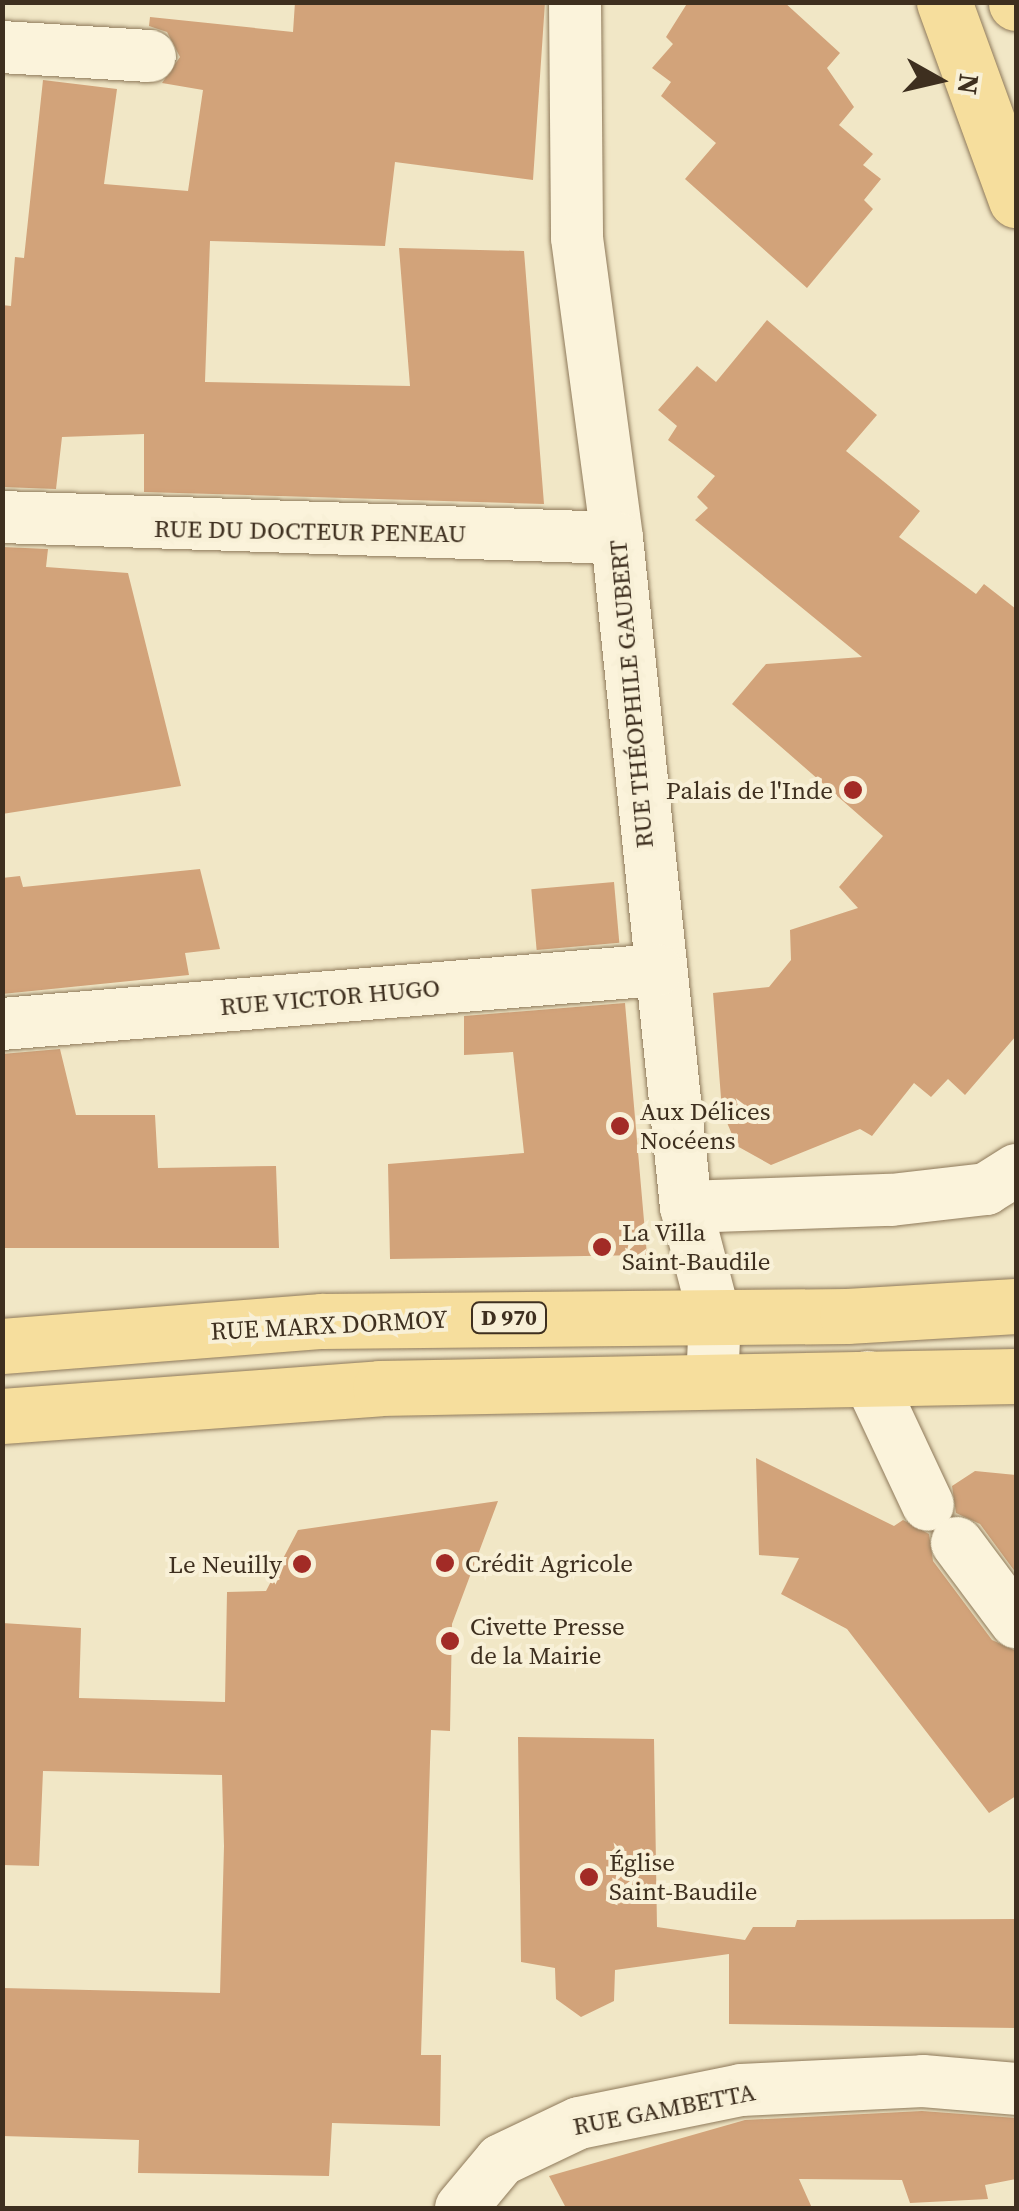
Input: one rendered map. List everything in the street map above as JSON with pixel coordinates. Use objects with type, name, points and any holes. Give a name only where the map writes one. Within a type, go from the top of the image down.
[{"type":"main road","points":[[944,2],[1016,200]]},
{"type":"main road","name":"RUE MARX DORMOY","points":[[2,1346],[322,1320],[715,1318],[1016,1306]]},
{"type":"main road","points":[[2,1416],[344,1390],[1016,1376]]},
{"type":"street","name":"RUE THÉOPHILE GAUBERT","points":[[575,2],[577,238],[618,538],[656,970],[686,1207],[715,1318],[712,1382]]},
{"type":"street","points":[[2,46],[150,56]]},
{"type":"street","name":"RUE DU DOCTEUR PENEAU","points":[[2,517],[618,538]]},
{"type":"street","name":"RUE VICTOR HUGO","points":[[2,1024],[656,970]]},
{"type":"street","points":[[686,1207],[910,1198],[986,1189],[1016,1170]]},
{"type":"street","points":[[868,1377],[942,1524],[1016,1622]]},
{"type":"street","name":"RUE GAMBETTA","points":[[461,2208],[501,2160],[535,2139],[630,2112],[741,2090],[923,2081],[1016,2089]]},
{"type":"building","points":[[295,2],[545,2],[533,180],[395,162],[385,246],[210,241],[205,382],[410,386],[399,248],[524,251],[544,504],[144,492],[144,434],[62,437],[56,489],[2,487],[2,305],[11,306],[15,257],[24,258],[43,80],[117,89],[104,184],[188,191],[203,90],[162,83],[180,57],[167,32],[149,26],[150,17],[293,32]]},
{"type":"building","points":[[688,2],[784,2],[840,53],[827,68],[854,107],[839,125],[873,154],[863,165],[881,179],[864,200],[873,209],[807,288],[685,179],[716,143],[661,96],[671,82],[652,68],[673,44],[666,37]]},
{"type":"building","points":[[767,320],[877,415],[846,451],[920,511],[899,537],[976,594],[984,584],[1016,609],[1016,1036],[965,1095],[948,1079],[931,1097],[914,1083],[872,1136],[860,1129],[771,1165],[737,1146],[722,1111],[713,993],[769,987],[791,960],[790,930],[858,908],[839,887],[883,836],[732,704],[766,664],[862,657],[695,520],[708,508],[697,497],[715,476],[668,440],[677,426],[658,410],[697,366],[716,382]]},
{"type":"building","points":[[2,547],[48,549],[46,567],[128,573],[181,786],[2,814]]},
{"type":"building","points":[[200,869],[220,949],[185,953],[189,975],[2,994],[2,878],[20,876],[23,887]]},
{"type":"building","points":[[614,882],[619,943],[537,950],[531,889]]},
{"type":"building","points":[[625,1003],[647,1255],[390,1259],[388,1164],[524,1153],[513,1052],[464,1055],[464,1016]]},
{"type":"building","points":[[60,1049],[76,1115],[155,1115],[158,1168],[276,1166],[279,1248],[2,1248],[2,1054]]},
{"type":"building","points":[[756,1458],[894,1526],[903,1520],[929,1534],[933,1561],[992,1640],[1016,1651],[1016,1796],[989,1813],[847,1629],[781,1594],[799,1558],[759,1555]]},
{"type":"building","points":[[975,1471],[1016,1475],[1016,1573],[980,1524],[956,1513],[952,1486]]},
{"type":"building","points":[[498,1501],[452,1624],[450,1731],[431,1730],[421,2055],[441,2055],[440,2126],[332,2123],[329,2176],[138,2173],[139,2140],[2,2136],[2,1988],[220,1993],[224,1846],[222,1775],[43,1771],[39,1866],[2,1865],[2,1623],[81,1628],[79,1698],[225,1702],[227,1592],[266,1591],[298,1530]]},
{"type":"building","points":[[518,1737],[654,1739],[657,1927],[745,1940],[753,1927],[795,1927],[797,1920],[1016,1919],[1016,2028],[729,2024],[729,1954],[615,1970],[614,2001],[581,2017],[556,1999],[555,1968],[521,1962]]},
{"type":"building","points":[[922,2111],[1016,2118],[1016,2179],[985,2185],[988,2199],[910,2203],[902,2180],[799,2179],[812,2208],[566,2208],[549,2176],[745,2120]]},
{"type":"place","name":"Palais de l'Inde","points":[[853,790]]},
{"type":"place","name":"Aux Délices Nocéens","points":[[620,1126]]},
{"type":"place","name":"La Villa Saint-Baudile","points":[[602,1247]]},
{"type":"place","name":"Crédit Agricole","points":[[445,1563]]},
{"type":"place","name":"Le Neuilly","points":[[302,1564]]},
{"type":"place","name":"Civette Presse de la Mairie","points":[[450,1641]]},
{"type":"place","name":"Église Saint-Baudile","points":[[589,1877]]}]
